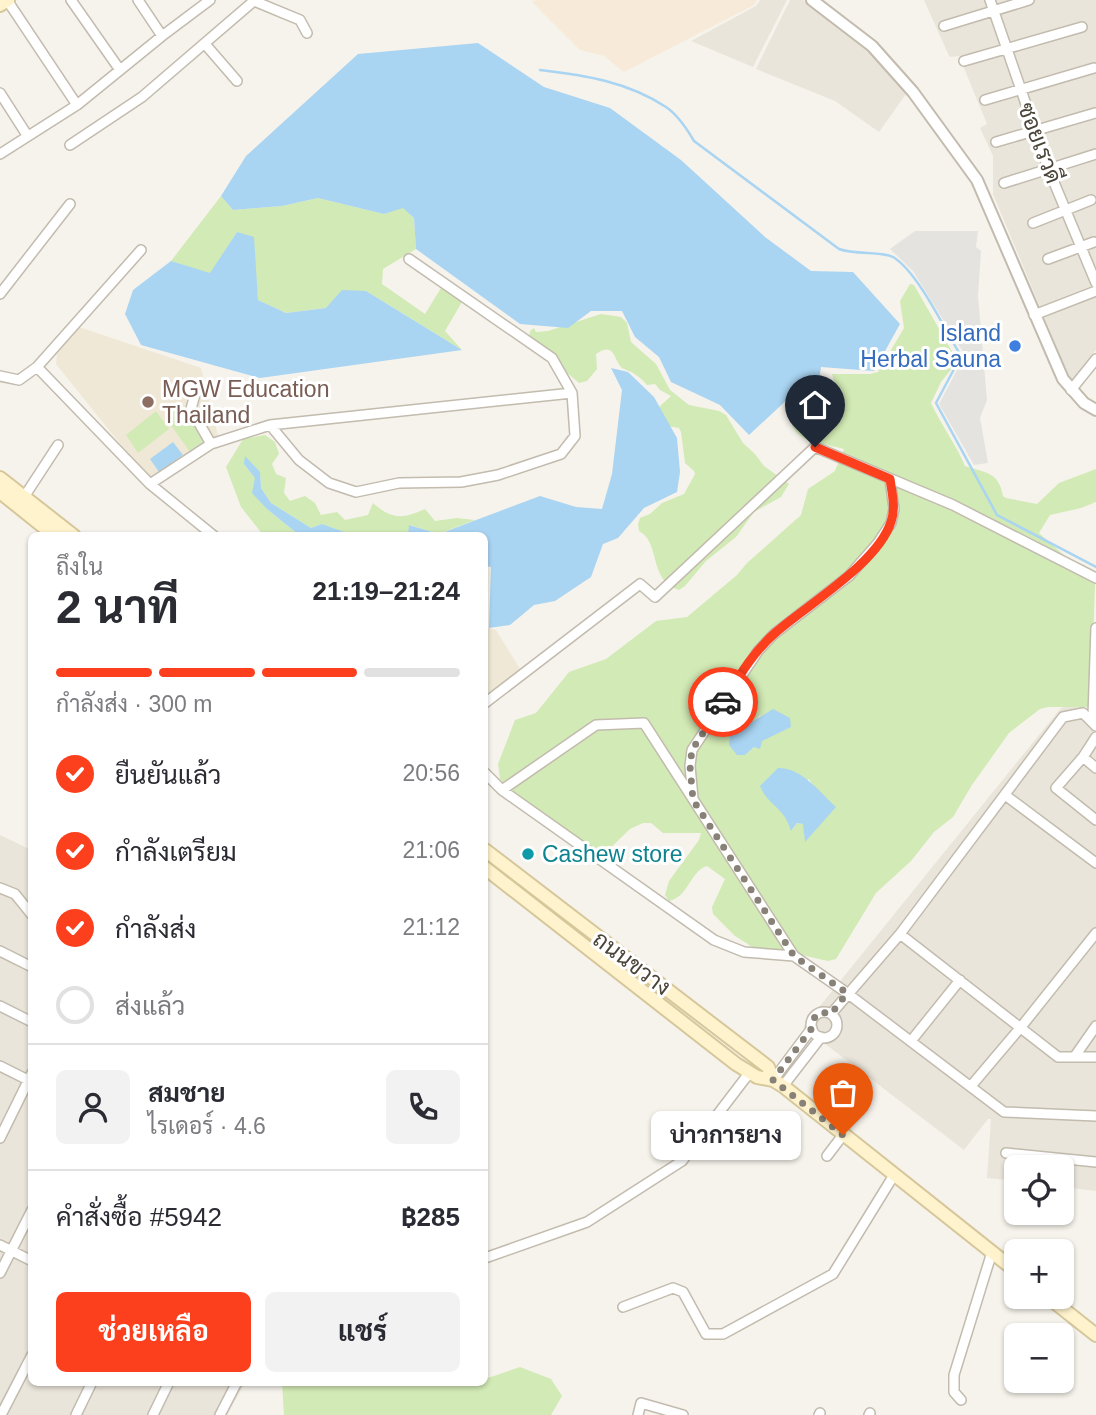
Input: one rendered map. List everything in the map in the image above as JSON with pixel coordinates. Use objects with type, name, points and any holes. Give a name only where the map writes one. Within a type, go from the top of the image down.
[{"type":"main road","points":[[0,5],[8,0]]},
{"type":"main road","points":[[0,478],[69,532]]},
{"type":"main road","points":[[0,492],[50,532]]},
{"type":"main road","name":"ถนนขวาง","points":[[488,852],[768,1067],[778,1083],[1004,1262]]},
{"type":"main road","points":[[489,872],[505,865]]},
{"type":"main road","name":"ถนนขวาง","points":[[489,872],[750,1072],[778,1083]]},
{"type":"main road","points":[[628,978],[638,967]]},
{"type":"main road","points":[[1063,1309],[1096,1335]]},
{"type":"street","points":[[8,0],[77,105]]},
{"type":"street","points":[[71,0],[120,70]]},
{"type":"street","points":[[138,0],[162,36]]},
{"type":"street","points":[[70,145],[142,97],[255,0],[300,20],[307,33]]},
{"type":"street","points":[[812,0],[872,46],[913,92],[977,180],[1063,379],[1084,403],[1096,410]]},
{"type":"street","name":"ซอยเรวดี","points":[[990,0],[1048,168],[1096,283]]},
{"type":"street","points":[[944,26],[1029,0]]},
{"type":"street","points":[[0,154],[77,105],[208,1]]},
{"type":"street","points":[[964,61],[1082,27]]},
{"type":"street","points":[[205,44],[237,81]]},
{"type":"street","points":[[985,100],[1094,68]]},
{"type":"street","points":[[0,93],[27,135]]},
{"type":"street","points":[[996,142],[1095,113]]},
{"type":"street","points":[[1004,183],[1096,154]]},
{"type":"street","points":[[1032,223],[1091,200]]},
{"type":"street","points":[[0,294],[70,204]]},
{"type":"street","points":[[1048,259],[1094,242]]},
{"type":"street","points":[[0,376],[19,380],[37,368],[141,250]]},
{"type":"street","points":[[270,425],[299,460],[329,483],[356,492],[399,483],[461,482],[498,474],[561,454],[566,450],[575,436],[572,393],[552,358],[409,259]]},
{"type":"street","points":[[1034,315],[1096,290]]},
{"type":"street","points":[[1071,390],[1096,359]]},
{"type":"street","points":[[37,368],[149,485],[209,532]]},
{"type":"street","points":[[197,387],[191,409],[211,444]]},
{"type":"street","points":[[149,485],[211,444],[270,425],[572,393]]},
{"type":"street","points":[[24,497],[58,446]]},
{"type":"street","points":[[488,701],[640,584],[655,597],[815,447],[953,505],[1096,578]]},
{"type":"street","points":[[693,800],[690,766],[692,750],[758,651],[774,634],[849,576],[878,543],[891,523],[894,509],[890,479]]},
{"type":"street","points":[[1096,628],[1093,716],[1096,724]]},
{"type":"street","points":[[831,1014],[900,934],[1063,717],[1083,713],[1096,724]]},
{"type":"street","points":[[502,790],[596,725],[644,723],[794,956],[1004,1112],[1096,1116]]},
{"type":"street","points":[[1096,737],[1083,757],[1056,788],[1096,821]]},
{"type":"street","points":[[1083,757],[1096,768]]},
{"type":"street","points":[[488,776],[502,790],[714,940],[744,952],[794,956]]},
{"type":"street","points":[[1004,795],[1096,863]]},
{"type":"street","points":[[0,888],[15,894],[28,910]]},
{"type":"street","points":[[971,1086],[1096,933]]},
{"type":"street","points":[[900,934],[1058,1057],[1096,1058]]},
{"type":"street","points":[[0,951],[28,965]]},
{"type":"street","points":[[911,1041],[960,980]]},
{"type":"street","points":[[0,1006],[28,1020]]},
{"type":"street","points":[[778,1083],[812,1028],[815,1016],[822,1012],[831,1014],[836,1020],[837,1028],[829,1037],[821,1037],[812,1028]]},
{"type":"street","points":[[1075,1056],[1096,1027]]},
{"type":"street","points":[[778,1083],[821,1037]]},
{"type":"street","points":[[0,1066],[28,1075]]},
{"type":"street","points":[[488,1257],[587,1222],[682,1161],[750,1072]]},
{"type":"street","points":[[0,1138],[28,1080]]},
{"type":"street","points":[[20,1096],[28,1099]]},
{"type":"street","points":[[827,1156],[843,1135]]},
{"type":"street","points":[[1006,1153],[1096,1162]]},
{"type":"street","points":[[623,1307],[678,1288],[683,1292],[706,1335],[723,1334],[833,1274],[894,1175]]},
{"type":"street","points":[[0,1273],[28,1218]]},
{"type":"street","points":[[0,1245],[28,1259]]},
{"type":"street","points":[[961,1400],[954,1392],[954,1375],[992,1252]]},
{"type":"street","points":[[1,1415],[28,1363]]},
{"type":"street","points":[[76,1415],[90,1386]]},
{"type":"street","points":[[153,1415],[167,1386]]},
{"type":"street","points":[[220,1415],[235,1386]]},
{"type":"street","points":[[638,1415],[641,1403],[682,1415]]},
{"type":"shaded area","points":[[757,0],[754,5],[624,72],[604,56],[580,50],[532,2]]},
{"type":"shaded area","points":[[760,0],[787,0],[753,67],[691,41],[756,6]]},
{"type":"shaded area","points":[[790,0],[803,0],[818,8],[863,45],[906,94],[879,132],[835,101],[756,69]]},
{"type":"shaded area","points":[[924,0],[1096,0],[1096,350],[1071,381],[993,194],[993,156],[980,128],[987,124],[959,56],[949,56]]},
{"type":"shaded area","points":[[915,231],[978,231],[976,247],[981,251],[978,296],[987,400],[980,418],[988,463],[974,465],[939,404],[965,355],[913,271],[890,249]]},
{"type":"shaded area","name":"MGW Education Thailand","points":[[76,326],[201,368],[218,436],[168,471],[151,477],[121,445],[56,364],[57,354]]},
{"type":"shaded area","points":[[488,628],[496,630],[522,672],[488,695]]},
{"type":"shaded area","points":[[1078,705],[1096,716],[1096,1191],[1074,1188],[1074,1155],[1004,1155],[1004,1180],[987,1178],[991,1119],[988,1119],[964,1150],[803,1027],[1065,706]]},
{"type":"shaded area","points":[[0,835],[28,849],[28,1386],[243,1386],[227,1415],[0,1415]]},
{"type":"green space","points":[[221,196],[233,210],[282,206],[318,198],[384,214],[403,207],[414,218],[416,249],[383,269],[382,284],[425,314],[441,288],[462,302],[445,331],[462,350],[366,291],[326,308],[286,313],[258,300],[255,267],[237,232],[210,274],[171,261]]},
{"type":"green space","points":[[910,284],[914,285],[954,355],[953,367],[941,382],[931,403],[965,466],[995,478],[1006,498],[1037,504],[1059,483],[1096,469],[1096,502],[1050,515],[1039,533],[1095,583],[1091,707],[1040,709],[1009,733],[953,817],[934,832],[911,861],[876,893],[836,959],[828,961],[784,951],[754,948],[735,936],[713,914],[712,907],[725,879],[707,866],[696,873],[681,895],[669,901],[665,895],[669,881],[699,840],[701,833],[663,833],[651,823],[643,823],[630,829],[603,855],[585,853],[526,808],[500,779],[498,764],[515,720],[536,713],[569,672],[606,659],[656,621],[687,617],[801,515],[808,489],[835,471],[844,449],[804,438],[797,433],[790,418],[799,411],[819,409],[838,396],[832,374],[878,372],[904,328],[900,301]],"holes":[[[761,715],[754,747],[745,755],[744,718],[750,724]],[[809,779],[815,789],[805,841],[804,824],[797,823],[792,830],[787,817],[771,801]]]},
{"type":"green space","points":[[601,314],[621,317],[627,323],[631,342],[656,364],[670,390],[689,405],[726,415],[743,443],[764,466],[789,484],[781,497],[754,512],[736,537],[706,561],[679,590],[663,579],[650,544],[646,536],[639,531],[638,524],[640,518],[650,514],[662,503],[684,494],[695,474],[685,463],[679,428],[667,426],[660,417],[660,406],[671,396],[655,384],[647,385],[637,375],[622,368],[613,353],[607,349],[596,354],[597,369],[587,381],[579,383],[565,371],[555,355],[529,338],[530,331],[534,328],[536,332],[548,331]]},
{"type":"green space","points":[[182,406],[206,440],[190,452],[165,417]]},
{"type":"green space","points":[[156,411],[169,429],[138,453],[126,435]]},
{"type":"green space","points":[[265,435],[275,442],[279,454],[272,464],[276,474],[286,478],[284,493],[290,501],[305,496],[315,503],[321,515],[337,512],[345,520],[368,515],[373,503],[386,513],[398,516],[425,509],[435,521],[457,518],[475,520],[443,532],[432,532],[410,525],[409,532],[344,532],[322,524],[311,528],[271,503],[261,488],[260,472],[244,464],[255,478],[267,509],[295,532],[261,532],[241,507],[226,467],[243,439]]},
{"type":"green space","points":[[520,1367],[551,1379],[562,1396],[551,1415],[284,1415],[282,1386],[488,1386],[488,1378]]},
{"type":"water","points":[[478,43],[544,87],[610,108],[681,160],[765,237],[811,271],[853,272],[900,324],[874,371],[821,367],[815,407],[790,397],[749,435],[720,405],[671,382],[659,357],[635,337],[622,311],[591,311],[568,328],[520,324],[416,249],[414,218],[403,208],[384,214],[318,198],[282,206],[233,210],[221,196],[246,156],[358,54]]},
{"type":"water","points":[[237,232],[254,237],[258,300],[286,313],[326,308],[342,290],[366,291],[462,350],[260,378],[141,345],[125,314],[133,290],[171,261],[210,273]]},
{"type":"water","points":[[611,368],[628,372],[654,397],[677,438],[680,472],[677,492],[644,508],[618,538],[603,544],[591,577],[555,601],[534,605],[510,625],[489,628],[491,567],[488,566],[488,532],[444,532],[540,496],[576,507],[602,509],[612,474],[622,390]]},
{"type":"water","points":[[173,442],[183,455],[159,472],[150,459]]},
{"type":"water","points":[[245,456],[260,472],[261,488],[271,503],[311,528],[322,524],[344,532],[295,532],[252,493],[255,478],[244,464]]},
{"type":"water","points":[[409,525],[432,532],[408,532]]},
{"type":"water","points":[[773,709],[790,718],[791,727],[762,741],[760,749],[754,747],[745,755],[737,755],[729,745],[730,734],[744,718],[750,723]]},
{"type":"water","points":[[778,768],[803,776],[836,807],[805,842],[803,824],[797,823],[791,831],[784,816],[760,786]]},
{"type":"waterway","points":[[540,70],[606,81],[652,98],[674,114],[694,141],[839,249],[888,255],[902,264],[921,288],[961,356],[936,403],[997,515],[1096,567]]},
{"type":"way so far","points":[[723,702],[692,750],[690,766],[693,800],[794,956],[847,993],[831,1014],[822,1012],[815,1016],[812,1028],[773,1080],[843,1135]]},
{"type":"place","name":"Island Herbal Sauna","points":[[1015,346]]},
{"type":"place","name":"MGW Education Thailand","points":[[148,402]]},
{"type":"place","name":"Cashew store","points":[[528,854]]},
{"type":"place","name":"บ่าวการยาง","points":[[843,1135]]},
{"type":"route","points":[[723,702],[758,651],[774,634],[849,576],[878,543],[891,523],[894,509],[890,479],[815,447]]}]
